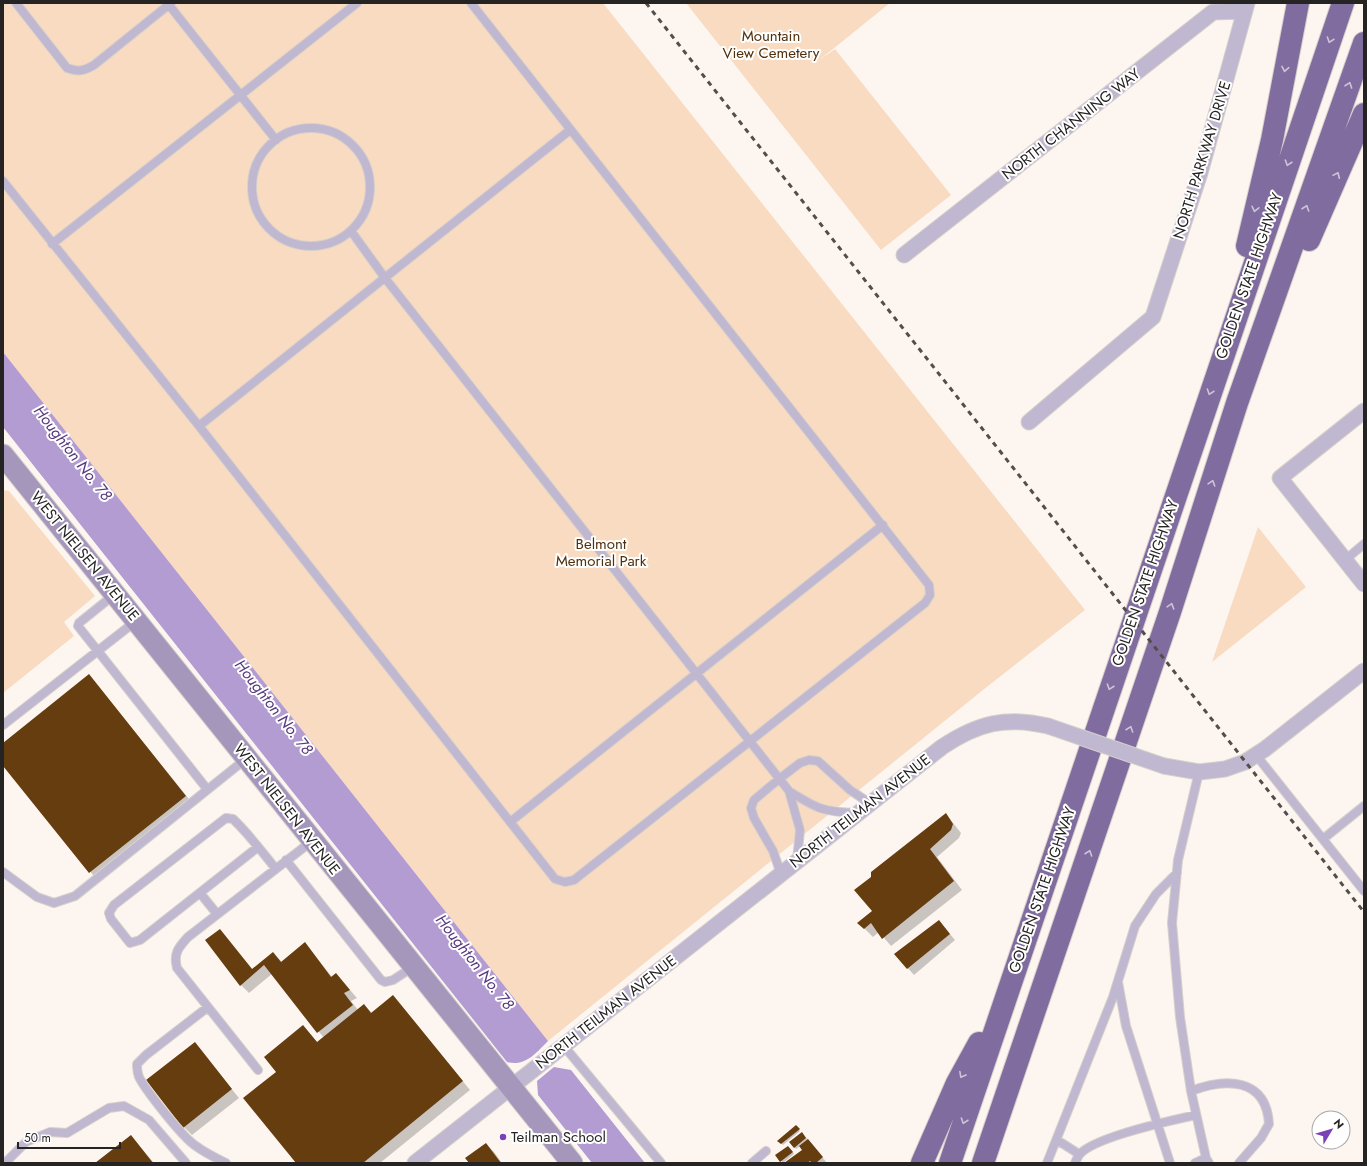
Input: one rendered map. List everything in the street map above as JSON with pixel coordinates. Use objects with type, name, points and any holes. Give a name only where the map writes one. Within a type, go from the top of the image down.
[{"type":"highway","points":[[1222,355],[1272,140],[1298,3]]},
{"type":"highway","name":"GOLDEN STATE HIGHWAY","points":[[950,1163],[1222,355],[1343,3]]},
{"type":"highway","name":"GOLDEN STATE HIGHWAY","points":[[983,1163],[1076,890],[1237,403],[1364,43]]},
{"type":"highway","points":[[1237,403],[1364,114]]},
{"type":"highway","points":[[994,1163],[1076,890]]},
{"type":"highway","points":[[922,1163],[957,1083],[1007,991]]},
{"type":"street","name":"NORTH CHANNING WAY","points":[[904,255],[1213,12],[1246,7]]},
{"type":"street","name":"NORTH PARKWAY DRIVE","points":[[1030,422],[1153,317],[1200,173],[1246,7]]},
{"type":"street","points":[[1364,412],[1280,478],[1364,584]]},
{"type":"street","name":"WEST NIELSEN AVENUE","points":[[3,455],[510,1088],[572,1163]]},
{"type":"street","name":"NORTH TEILMAN AVENUE","points":[[415,1163],[528,1072],[942,747],[973,728],[1003,721],[1018,721],[1048,726],[1164,766],[1199,772],[1236,766],[1261,752],[1364,671]]},
{"type":"lane","points":[[16,3],[67,68],[76,72],[85,70],[94,65],[170,4],[240,96],[276,140]]},
{"type":"lane","points":[[52,244],[358,3]]},
{"type":"lane","points":[[3,181],[199,426],[555,879],[565,882],[574,880],[925,603],[930,595],[929,585],[570,130],[472,3]]},
{"type":"lane","points":[[310,127],[326,129],[340,135],[353,145],[363,158],[369,172],[370,188],[368,204],[361,219],[351,231],[337,240],[322,245],[305,246],[289,242],[275,234],[264,222],[256,208],[252,192],[253,175],[258,160],[267,147],[276,140],[294,130],[310,127]]},
{"type":"lane","points":[[199,426],[570,130]]},
{"type":"lane","points":[[351,231],[385,278],[789,792],[800,830],[797,862]]},
{"type":"lane","points":[[510,822],[883,525]]},
{"type":"lane","points":[[1345,560],[1364,544]]},
{"type":"lane","points":[[115,594],[79,623],[78,626],[207,789]]},
{"type":"lane","points":[[3,725],[136,620]]},
{"type":"lane","points":[[1261,752],[1323,839],[1364,891]]},
{"type":"lane","points":[[3,872],[37,897],[54,903],[75,896],[246,758]]},
{"type":"lane","points":[[781,874],[773,851],[754,818],[751,808],[754,800],[779,779],[800,763],[809,760],[818,761],[850,790],[871,804]]},
{"type":"lane","points":[[1195,1163],[1207,1160],[1191,1092],[1180,1017],[1172,923],[1178,860],[1199,772]]},
{"type":"lane","points":[[789,792],[817,808],[831,813],[858,813]]},
{"type":"lane","points":[[1323,839],[1364,806]]},
{"type":"lane","points":[[258,847],[140,940],[134,943],[130,943],[111,919],[109,913],[114,905],[226,818],[233,819],[258,847],[276,869]]},
{"type":"lane","points":[[258,1070],[177,968],[174,959],[177,948],[217,914],[312,840]]},
{"type":"lane","points":[[286,860],[381,980],[385,982],[393,980],[413,967]]},
{"type":"lane","points":[[1047,1163],[1083,1076],[1118,981],[1135,926],[1156,894],[1177,873]]},
{"type":"lane","points":[[200,893],[217,914]]},
{"type":"lane","points":[[1118,981],[1126,1026],[1170,1163]]},
{"type":"lane","points":[[208,1007],[146,1055],[137,1064],[137,1070],[139,1078],[146,1089],[185,1138],[195,1146],[226,1163]]},
{"type":"lane","points":[[563,1045],[661,1163]]},
{"type":"lane","points":[[1191,1092],[1207,1085],[1221,1082],[1241,1084],[1257,1093],[1264,1105],[1269,1124],[1261,1138],[1239,1163]]},
{"type":"lane","points":[[5,1163],[26,1142],[50,1132],[67,1133],[109,1108],[124,1106],[149,1120],[186,1163]]},
{"type":"lane","points":[[1075,1163],[1079,1154],[1090,1147],[1115,1137],[1157,1124],[1196,1115]]},
{"type":"lane","points":[[1057,1140],[1079,1154]]},
{"type":"lane","points":[[752,1163],[766,1151]]},
{"type":"green space","name":"Belmont Memorial Park","points":[[3,3],[603,3],[1085,610],[983,690],[548,1041],[3,352]]},
{"type":"green space","name":"Mountain View Cemetery","points":[[686,3],[890,3],[818,61],[835,49],[951,195],[881,250]]},
{"type":"green space","points":[[3,490],[9,491],[95,596],[64,622],[74,636],[3,693]]},
{"type":"green space","points":[[1258,527],[1306,587],[1212,662]]},
{"type":"water","name":"Houghton No. 78","points":[[3,352],[548,1041],[530,1058],[519,1063],[507,1062],[3,427]]},
{"type":"water","points":[[554,1067],[571,1070],[645,1163],[592,1163],[538,1095],[537,1081]]},
{"type":"building","points":[[89,674],[186,796],[89,873],[3,766],[3,743]]},
{"type":"building","points":[[946,813],[953,824],[951,830],[930,849],[954,881],[882,939],[871,923],[864,929],[857,923],[872,911],[854,890],[871,877],[871,872]]},
{"type":"building","points":[[939,920],[950,934],[907,969],[894,954]]},
{"type":"building","points":[[220,929],[252,969],[273,952],[281,962],[305,942],[331,977],[336,973],[350,990],[344,993],[353,1005],[317,1033],[264,965],[240,986],[205,940]]},
{"type":"building","points":[[393,995],[463,1081],[363,1163],[296,1163],[243,1098],[276,1072],[264,1057],[303,1025],[317,1042],[364,1004],[371,1013]]},
{"type":"building","points":[[195,1042],[232,1089],[183,1128],[146,1080]]},
{"type":"building","points":[[796,1125],[800,1129],[781,1144],[777,1141]]},
{"type":"building","points":[[802,1132],[806,1138],[794,1148],[789,1142]]},
{"type":"building","points":[[131,1135],[153,1163],[95,1163]]},
{"type":"building","points":[[808,1139],[823,1157],[816,1163],[812,1163],[810,1161],[807,1163],[784,1163],[802,1150],[799,1146]]},
{"type":"building","points":[[486,1143],[501,1163],[469,1163],[465,1158]]},
{"type":"building","points":[[788,1146],[793,1152],[780,1162],[775,1155]]},
{"type":"railway","points":[[646,3],[1364,912]]},
{"type":"place","name":"Teilman School","points":[[503,1137]]}]
